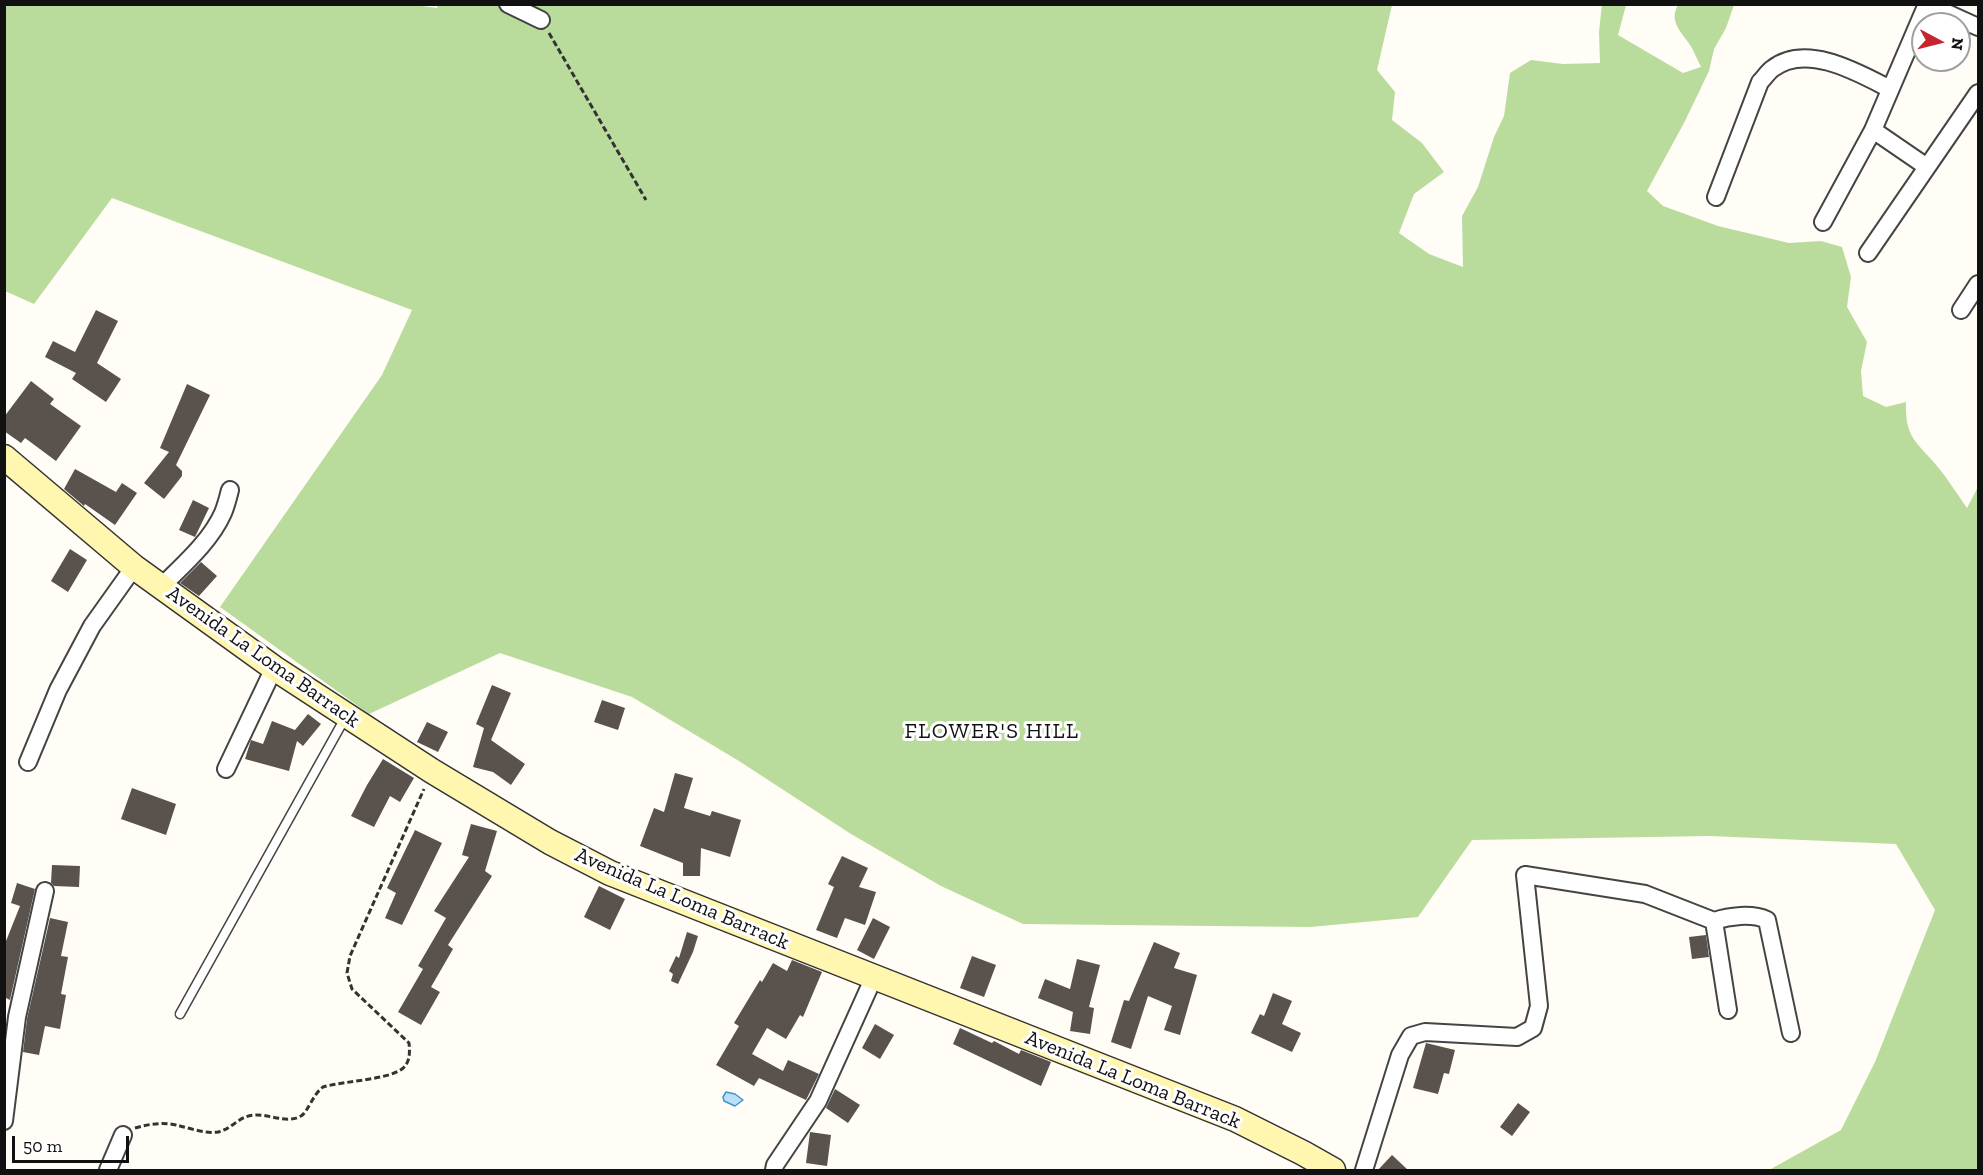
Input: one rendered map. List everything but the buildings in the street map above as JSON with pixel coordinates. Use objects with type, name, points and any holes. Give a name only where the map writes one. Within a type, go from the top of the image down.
[{"type":"main road","name":"Avenida La Loma Barrack","points":[[4,457],[134,567],[274,668],[432,771],[550,842],[610,873],[1235,1119],[1333,1170]]},
{"type":"street","points":[[508,4],[541,20]]},
{"type":"street","points":[[1823,222],[1873,130],[1927,4],[1978,27]]},
{"type":"street","points":[[1716,197],[1760,82],[1774,67],[1793,60],[1818,59],[1843,66],[1890,89]]},
{"type":"street","points":[[1868,253],[1978,93]]},
{"type":"street","points":[[1873,130],[1927,167]]},
{"type":"street","points":[[1961,310],[1978,284]]},
{"type":"street","points":[[161,587],[200,546],[224,513],[230,490]]},
{"type":"street","points":[[28,762],[58,690],[92,626],[134,567]]},
{"type":"street","points":[[226,769],[274,668]]},
{"type":"street","points":[[1364,1170],[1400,1055],[1411,1036],[1425,1032],[1517,1037],[1533,1028],[1539,1006],[1525,875],[1645,894],[1714,921],[1726,917],[1760,917],[1767,920],[1791,1033]]},
{"type":"street","points":[[4,1121],[17,1017],[45,891]]},
{"type":"street","points":[[1714,921],[1728,1010]]},
{"type":"street","points":[[774,1170],[775,1165],[818,1101],[874,977]]},
{"type":"street","points":[[108,1170],[123,1135]]},
{"type":"lane","points":[[180,1014],[347,716]]},
{"type":"path","points":[[541,20],[646,200]]},
{"type":"path","points":[[123,1135],[136,1128],[161,1123],[217,1132],[233,1125],[244,1116],[278,1118],[300,1116],[306,1111],[315,1093],[322,1087],[388,1075],[403,1069],[410,1056],[410,1043],[352,990],[347,973],[350,956],[432,771]]},
{"type":"green space","points":[[407,4],[437,8],[438,4],[1392,5],[1377,70],[1395,92],[1392,120],[1422,143],[1444,172],[1414,194],[1399,233],[1429,254],[1463,267],[1462,216],[1478,187],[1494,137],[1504,116],[1510,73],[1531,60],[1563,64],[1600,63],[1599,32],[1602,4],[1626,5],[1618,35],[1683,73],[1701,67],[1676,23],[1675,11],[1678,5],[1734,5],[1726,28],[1714,49],[1709,71],[1647,191],[1663,206],[1718,226],[1789,243],[1821,241],[1842,247],[1851,277],[1847,307],[1867,342],[1861,371],[1863,396],[1886,407],[1906,402],[1907,424],[1913,438],[1941,471],[1967,508],[1978,487],[1978,1170],[1769,1170],[1841,1130],[1875,1062],[1935,910],[1896,844],[1710,836],[1472,840],[1418,917],[1310,927],[1023,924],[941,886],[851,834],[739,761],[632,697],[500,653],[369,714],[220,607],[382,375],[412,310],[112,198],[34,304],[5,291],[5,5]]},
{"type":"water","points":[[726,1092],[735,1094],[743,1100],[735,1106],[724,1101],[723,1097]]},
{"type":"district","name":"FLOWER'S HILL","points":[[992,732]]}]
